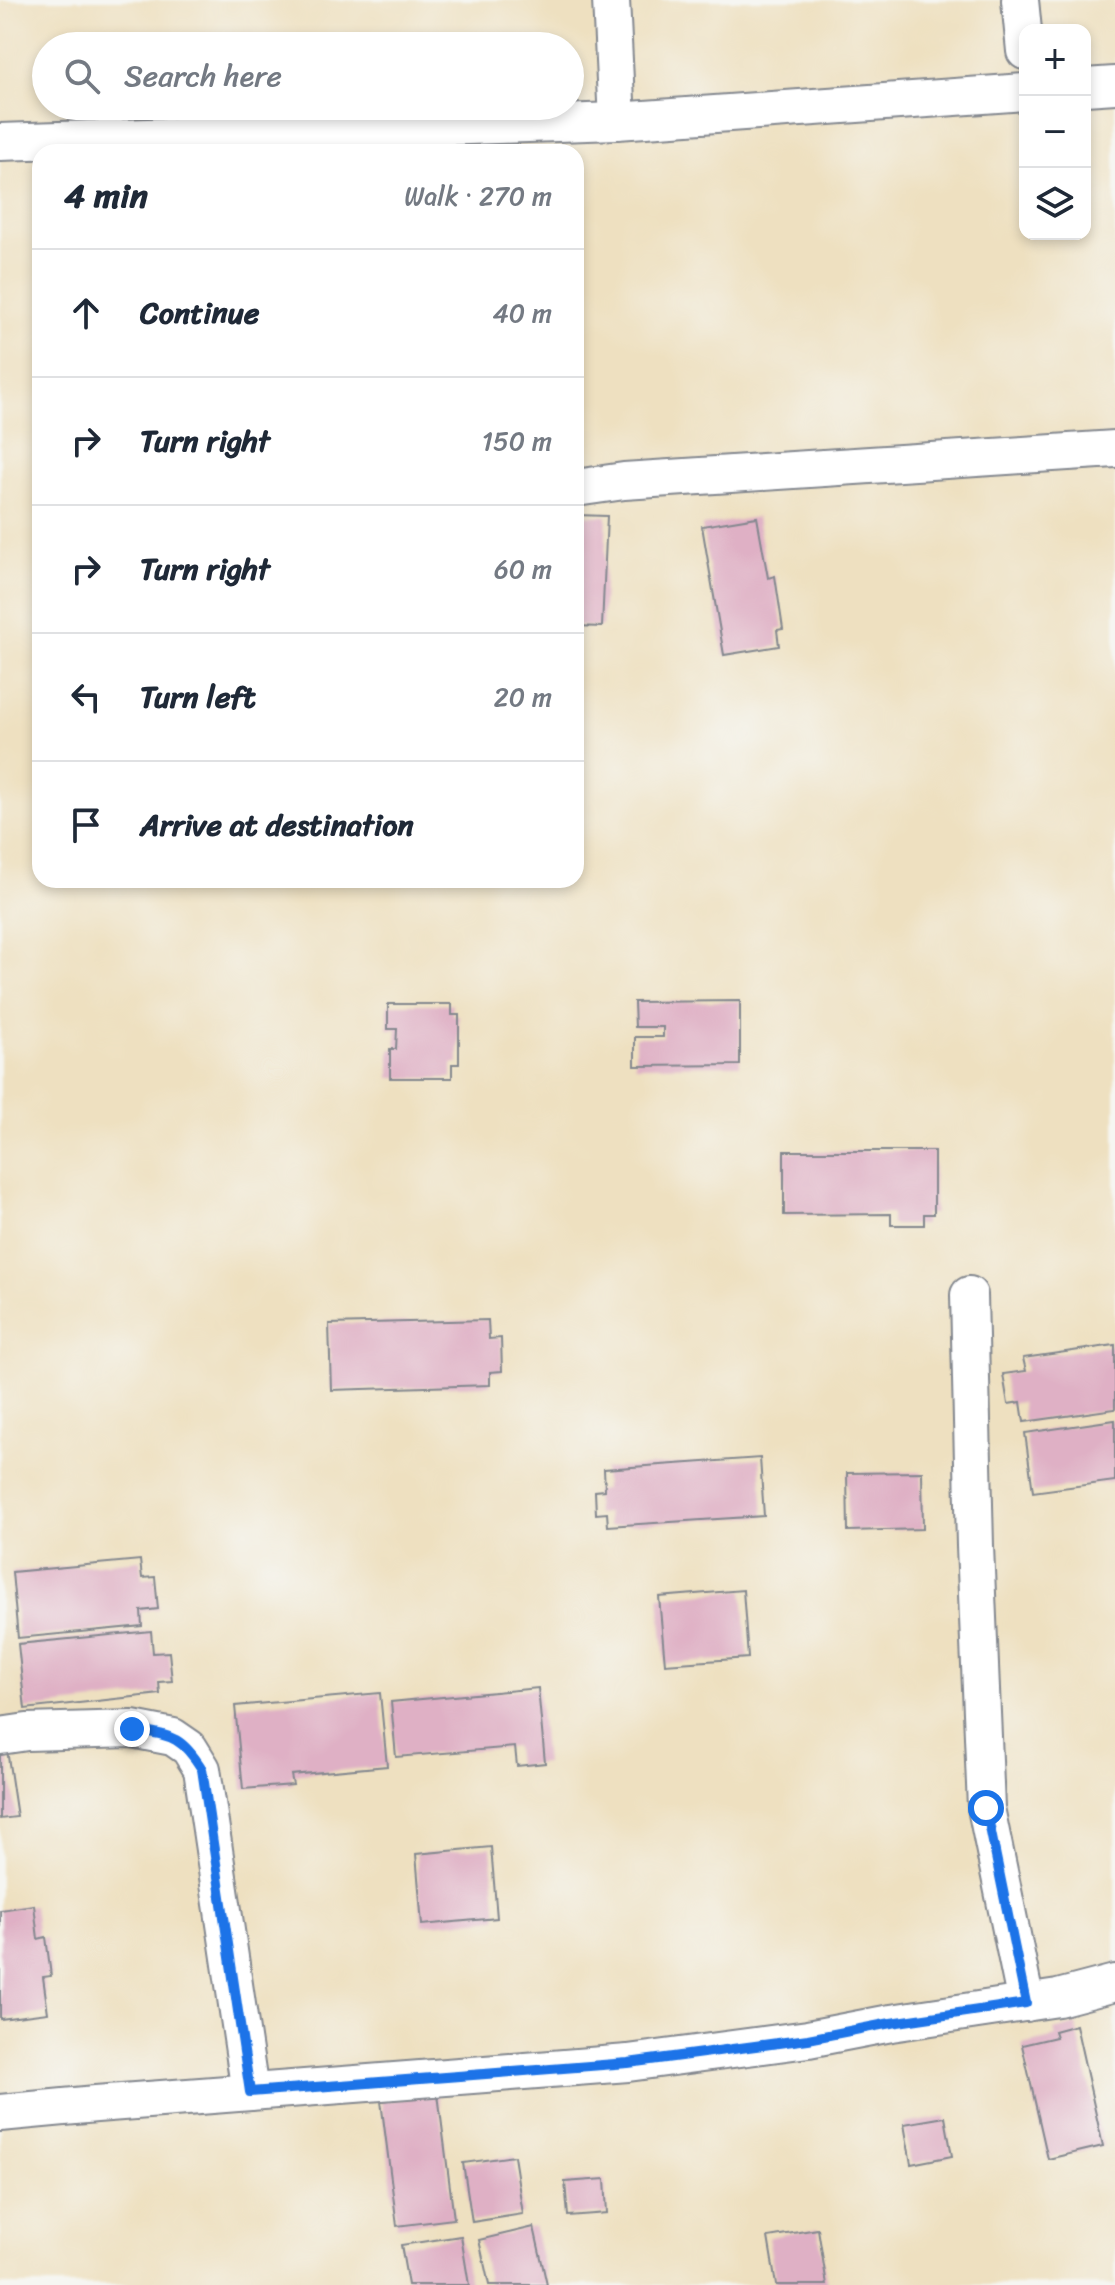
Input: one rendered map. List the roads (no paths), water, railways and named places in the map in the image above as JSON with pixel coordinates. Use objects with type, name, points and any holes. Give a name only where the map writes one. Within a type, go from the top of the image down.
[{"type":"street","points":[[611,0],[617,121]]},
{"type":"street","points":[[1020,0],[1022,24]]},
{"type":"street","points":[[1091,87],[1115,85]]},
{"type":"street","points":[[125,144],[617,121],[1019,92]]},
{"type":"street","points":[[0,142],[69,144]]},
{"type":"street","points":[[584,487],[640,480],[1115,449]]},
{"type":"street","points":[[969,1295],[986,1808],[1026,2003]]},
{"type":"street","points":[[0,1736],[27,1732],[132,1729],[173,1737],[189,1748],[202,1769],[250,2092]]},
{"type":"street","points":[[0,2113],[628,2063],[808,2039],[1058,1998],[1115,1983]]}]
